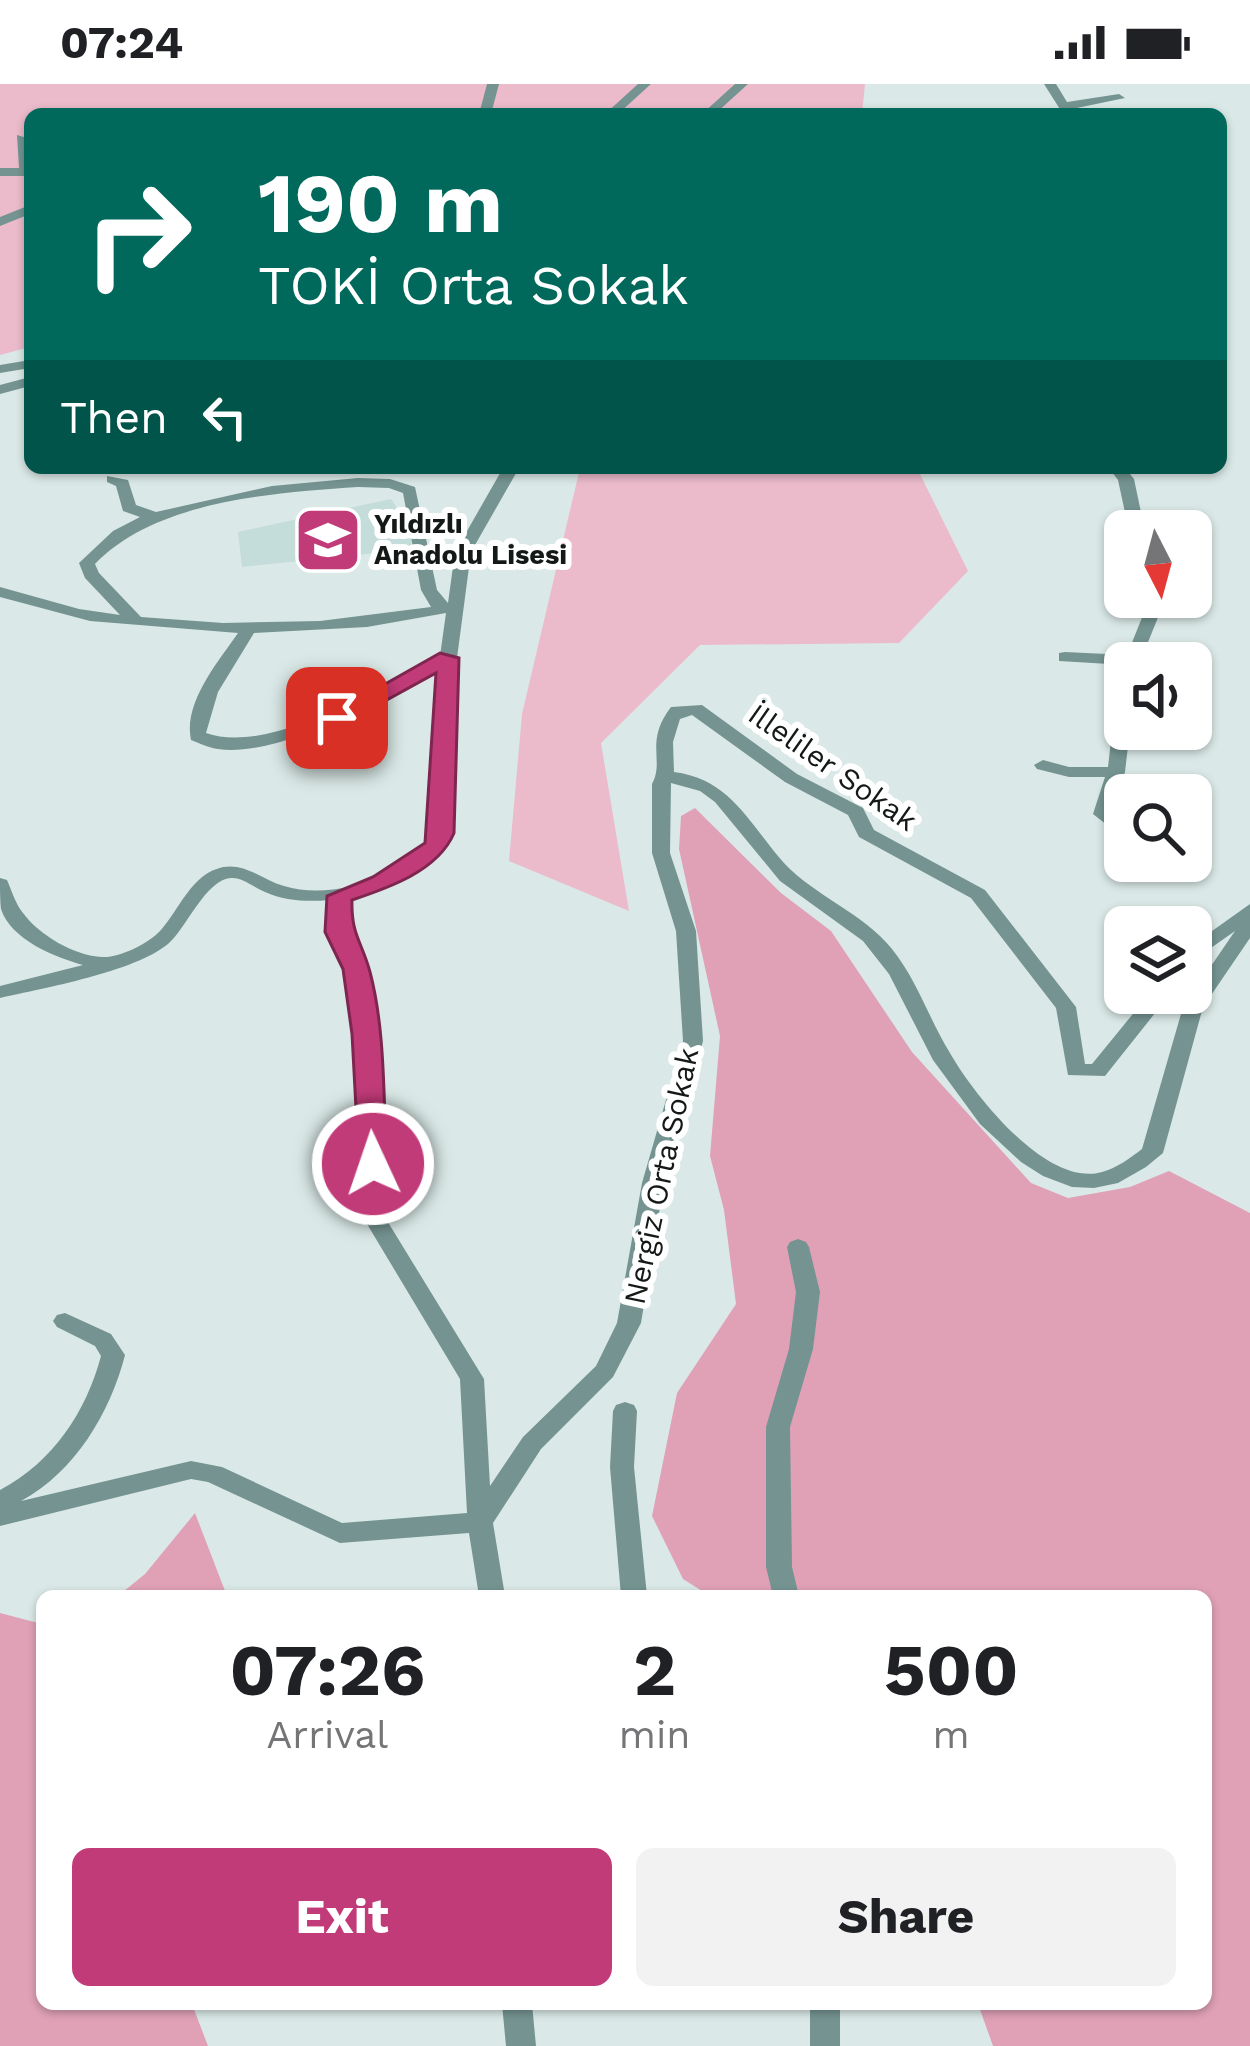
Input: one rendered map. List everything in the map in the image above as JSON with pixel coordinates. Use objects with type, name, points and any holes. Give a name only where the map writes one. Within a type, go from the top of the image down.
[{"type":"street","points":[[618,108],[645,84]]},
{"type":"street","points":[[715,108],[742,84]]},
{"type":"street","points":[[1076,108],[1119,98]]},
{"type":"street","points":[[21,138],[24,152]]},
{"type":"street","points":[[0,992],[158,943],[213,877],[227,872],[278,891],[339,896],[382,882],[436,847],[442,833],[449,607],[463,552],[508,474]]},
{"type":"street","points":[[1122,474],[1133,510]]},
{"type":"street","points":[[112,479],[123,483],[129,508],[156,517]]},
{"type":"street","points":[[135,621],[91,575],[87,563],[131,526],[270,494],[363,482],[402,484],[410,490],[430,590],[449,607]]},
{"type":"street","points":[[0,592],[86,616],[251,625],[384,620],[449,607]]},
{"type":"street","points":[[251,625],[208,694],[197,726],[197,736],[205,742],[235,742],[337,718],[448,658]]},
{"type":"street","points":[[1064,657],[1104,659]]},
{"type":"street","name":"İlleliler Sokak","points":[[666,777],[662,750],[668,719],[676,710],[696,710],[791,778],[856,812],[866,832],[978,894],[1066,1007],[1075,1070],[1098,1071],[1144,1014]]},
{"type":"street","points":[[1043,765],[1069,772],[1116,772],[1119,750]]},
{"type":"street","points":[[666,777],[716,788],[789,879],[849,915],[884,950],[944,1061],[1006,1140],[1053,1173],[1092,1182],[1123,1172],[1152,1153],[1193,1007],[1250,924]]},
{"type":"street","name":"Nergiz Orta Sokak","points":[[480,1522],[532,1443],[605,1371],[629,1323],[658,1161],[693,1041],[686,931],[661,853],[666,777]]},
{"type":"street","points":[[0,884],[5,908],[22,927],[64,952],[100,963]]},
{"type":"street","points":[[339,896],[338,932],[356,969],[366,1034],[375,1219],[472,1379],[480,1522],[492,1590]]},
{"type":"street","points":[[1212,940],[1250,910]]},
{"type":"street","points":[[784,1590],[778,1567],[778,1427],[802,1349],[808,1292],[798,1247]]},
{"type":"street","points":[[0,1501],[52,1464],[92,1410],[110,1373],[113,1355],[103,1340],[65,1322]]},
{"type":"street","points":[[625,1411],[622,1467],[633,1590]]},
{"type":"street","points":[[0,1516],[191,1471],[213,1474],[340,1533],[480,1522]]},
{"type":"street","points":[[518,2010],[521,2046]]},
{"type":"street","points":[[825,2010],[825,2046]]},
{"type":"shaded area","points":[[0,84],[865,84],[863,108],[24,108],[24,349],[0,355]]},
{"type":"shaded area","points":[[579,474],[920,474],[968,571],[899,643],[700,645],[601,743],[629,911],[509,861],[522,714]]},
{"type":"shaded area","name":"Yıldızlı Anadolu Lisesi","points":[[391,499],[424,548],[242,567],[238,532]]},
{"type":"shaded area","points":[[695,808],[781,893],[831,931],[912,1052],[1031,1183],[1068,1198],[1130,1187],[1169,1171],[1250,1213],[1250,2046],[993,2046],[980,2010],[1212,2010],[1212,1590],[700,1590],[683,1579],[652,1516],[677,1393],[736,1304],[724,1210],[710,1156],[720,1036],[679,849],[681,816]]},
{"type":"shaded area","points":[[195,1513],[225,1590],[125,1590],[145,1574]]},
{"type":"shaded area","points":[[0,1613],[36,1622],[36,2010],[194,2010],[208,2046],[0,2046]]},
{"type":"place","name":"Yıldızlı Anadolu Lisesi","points":[[328,540]]},
{"type":"route","points":[[337,718],[448,658],[442,833],[436,847],[382,882],[339,896],[338,932],[356,969],[366,1034],[373,1164]]}]
